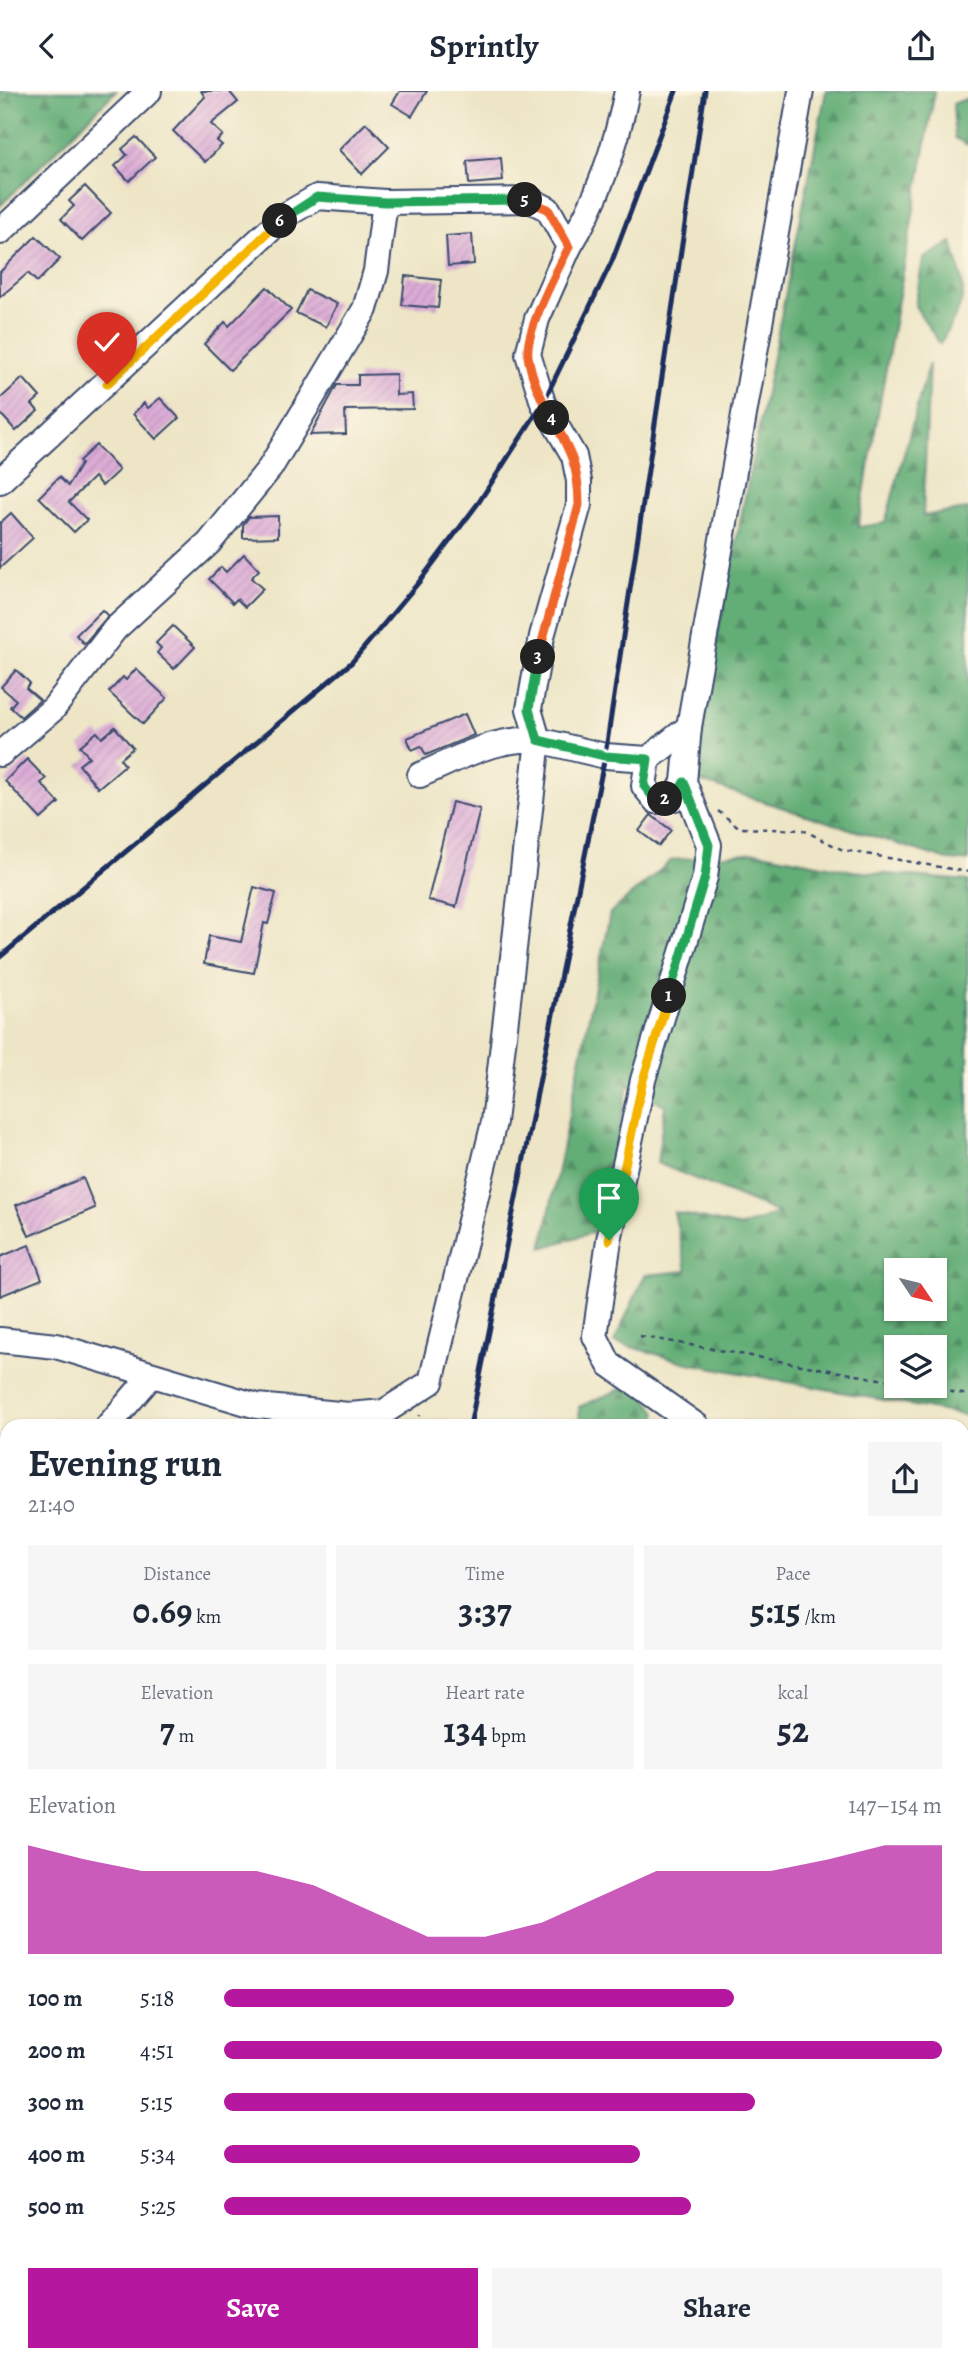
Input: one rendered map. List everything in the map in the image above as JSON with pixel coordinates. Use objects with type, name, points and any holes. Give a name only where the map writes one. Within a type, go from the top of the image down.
[{"type":"street","points":[[0,232],[149,91]]},
{"type":"street","points":[[0,1340],[56,1346],[257,1406],[349,1415],[384,1412],[430,1382],[494,1122],[538,740],[529,709],[542,636],[579,505],[579,481],[574,456],[543,403],[528,354],[537,319],[569,247],[595,200],[618,139],[627,91]]},
{"type":"street","points":[[648,759],[644,786],[656,801],[675,798],[684,782],[690,727],[801,91]]},
{"type":"street","points":[[0,481],[286,215],[317,197],[385,202],[530,200],[548,209],[569,247]]},
{"type":"street","points":[[0,754],[53,709],[115,629],[209,543],[270,468],[365,309],[376,271],[385,202]]},
{"type":"street","points":[[420,775],[488,745],[517,739],[538,740],[605,756],[648,759],[690,727]]},
{"type":"street","points":[[684,782],[709,845],[705,877],[643,1080],[609,1240],[595,1336],[609,1364],[687,1419]]},
{"type":"street","points":[[114,1419],[151,1376]]},
{"type":"path","points":[[712,805],[740,828],[803,830],[843,850],[968,872]]},
{"type":"path","points":[[640,1336],[884,1380]]},
{"type":"path","points":[[947,1391],[968,1395]]},
{"type":"green space","points":[[0,91],[116,91],[0,206]]},
{"type":"green space","points":[[826,91],[935,91],[858,527],[885,523],[929,363],[923,516],[968,509],[968,861],[948,860],[689,778]]},
{"type":"green space","points":[[968,98],[968,145],[955,138],[953,104]]},
{"type":"green space","points":[[952,242],[961,275],[962,296],[956,315],[940,344],[915,306],[923,259]]},
{"type":"green space","points":[[757,852],[853,871],[968,881],[968,1416],[688,1363],[614,1342],[645,1275],[687,1271],[674,1212],[741,1227],[779,1213],[657,1163],[665,1105],[628,1085],[600,1230],[542,1248],[610,913],[672,860]]},
{"type":"green space","points":[[635,1383],[657,1412],[656,1419],[580,1419],[579,1407]]},
{"type":"building","points":[[201,91],[229,91],[238,102],[211,124],[223,135],[217,141],[222,145],[205,162],[173,131],[205,97]]},
{"type":"building","points":[[400,91],[427,91],[412,116],[392,104]]},
{"type":"building","points":[[366,123],[389,147],[362,174],[339,150]]},
{"type":"building","points":[[136,137],[155,157],[129,181],[115,166],[127,155],[122,149]]},
{"type":"building","points":[[501,158],[503,181],[469,184],[467,161]]},
{"type":"building","points":[[85,186],[111,213],[82,241],[61,219],[74,206],[69,201]]},
{"type":"building","points":[[472,234],[474,264],[448,266],[446,236]]},
{"type":"building","points":[[36,236],[60,259],[37,282],[28,273],[0,297],[0,272]]},
{"type":"building","points":[[405,276],[441,280],[438,308],[402,305]]},
{"type":"building","points":[[267,287],[291,310],[230,370],[204,344],[225,322],[229,326]]},
{"type":"building","points":[[307,290],[337,304],[326,327],[296,313]]},
{"type":"building","points":[[396,374],[396,395],[412,394],[413,409],[345,410],[346,434],[310,435],[337,385],[358,385],[358,375]]},
{"type":"building","points":[[23,378],[40,397],[32,404],[38,411],[16,431],[0,413],[0,399]]},
{"type":"building","points":[[160,398],[179,418],[156,439],[133,414],[144,403],[148,408]]},
{"type":"building","points":[[96,445],[119,470],[102,486],[94,477],[69,502],[87,520],[74,532],[39,497],[59,477],[68,486],[81,464],[79,461]]},
{"type":"building","points":[[11,513],[33,538],[0,568],[0,523]]},
{"type":"building","points":[[278,516],[278,537],[243,538],[243,525],[249,517]]},
{"type":"building","points":[[244,554],[259,570],[251,578],[263,589],[245,607],[237,599],[233,603],[209,579],[221,567],[226,572]]},
{"type":"building","points":[[102,610],[108,616],[84,644],[76,635]]},
{"type":"building","points":[[173,626],[195,647],[174,669],[157,653],[161,648],[156,643]]},
{"type":"building","points":[[136,669],[167,698],[143,724],[109,692],[123,677],[126,680]]},
{"type":"building","points":[[16,670],[30,683],[26,688],[40,700],[21,717],[10,707],[16,700],[1,687]]},
{"type":"building","points":[[465,714],[474,735],[426,755],[421,746],[412,750],[407,738]]},
{"type":"building","points":[[115,727],[133,748],[120,759],[125,765],[98,788],[79,765],[89,757],[80,746],[97,732],[102,738]]},
{"type":"building","points":[[27,759],[46,779],[41,783],[59,803],[41,819],[5,781]]},
{"type":"building","points":[[452,802],[480,809],[456,907],[428,900]]},
{"type":"building","points":[[651,815],[671,830],[659,846],[639,831]]},
{"type":"building","points":[[254,887],[276,893],[268,924],[264,923],[254,973],[204,964],[209,936],[241,942]]},
{"type":"building","points":[[83,1178],[95,1208],[29,1236],[16,1205]]},
{"type":"building","points":[[29,1245],[42,1279],[0,1296],[0,1257]]},
{"type":"railway","points":[[0,957],[352,662],[419,582],[479,502],[543,403],[612,261],[676,91]]},
{"type":"railway","points":[[471,1419],[605,756],[705,91]]},
{"type":"route","points":[[107,384],[286,215],[317,197],[385,202],[530,200],[548,209],[556,221],[569,247],[537,319],[528,354],[543,403],[574,456],[579,481],[579,505],[542,636],[529,709],[538,740],[605,756],[648,759],[644,786],[656,801],[675,798],[684,782],[709,845],[705,877],[643,1080],[609,1240]]}]
